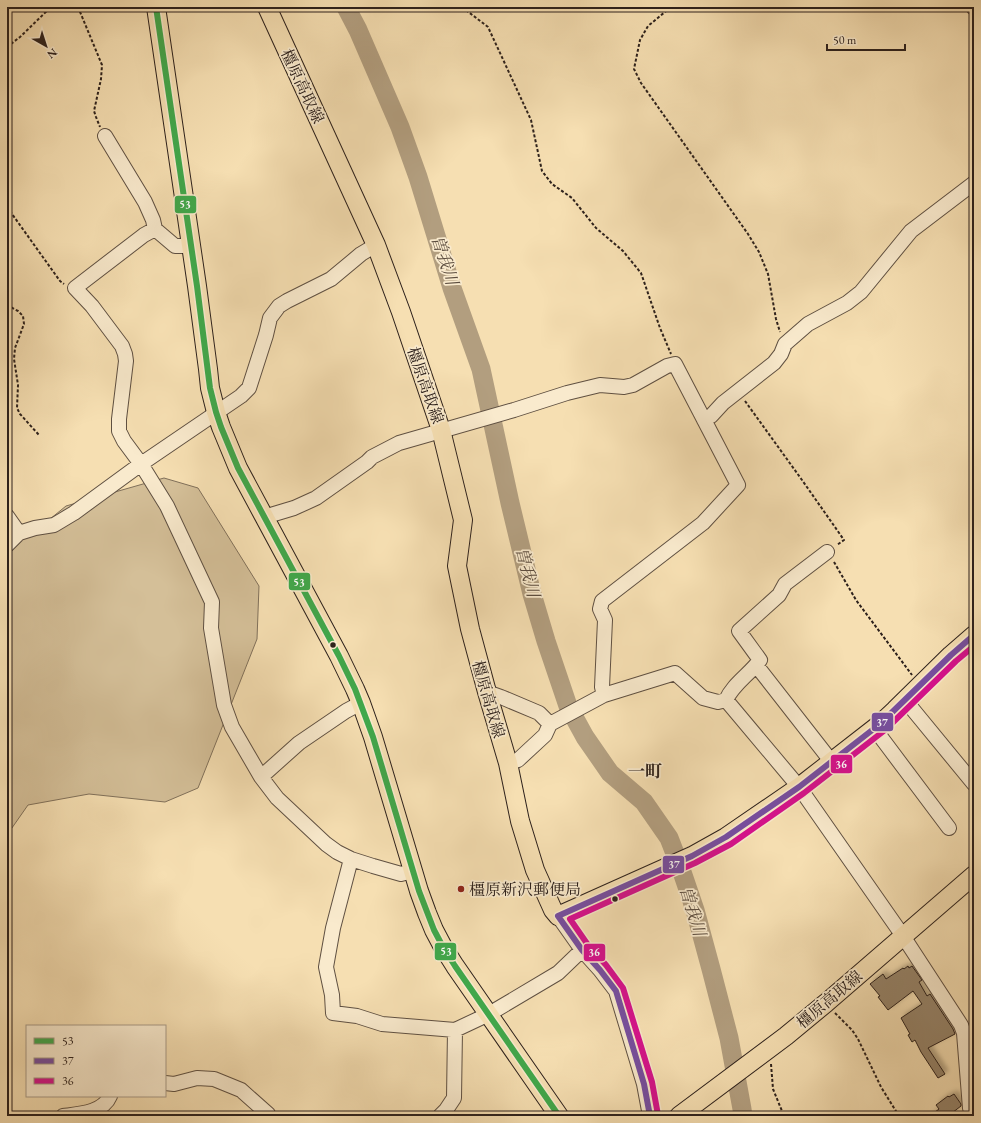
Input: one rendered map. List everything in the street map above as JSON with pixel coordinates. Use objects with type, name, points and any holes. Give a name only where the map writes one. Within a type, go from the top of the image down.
[{"type":"main road","points":[[156,7],[192,246],[208,375],[216,412],[238,468],[339,656],[361,702],[426,913],[434,930],[455,966],[559,1116]]},
{"type":"main road","name":"橿原高取線","points":[[267,7],[376,245],[401,312],[441,430],[463,520],[456,566],[470,629],[508,763],[520,821],[535,870],[553,910],[558,916]]},
{"type":"main road","points":[[558,916],[692,856],[726,837],[798,787],[874,728],[974,635]]},
{"type":"main road","name":"橿原高取線","points":[[679,1116],[762,1054],[826,1003],[974,875]]},
{"type":"street","points":[[105,136],[145,202],[153,220],[155,229],[175,246],[192,246]]},
{"type":"street","points":[[704,420],[711,416],[723,403],[774,363],[781,354],[785,344],[808,324],[847,304],[861,292],[911,231],[974,183]]},
{"type":"street","points":[[155,229],[144,235],[74,288],[92,306],[124,350],[126,361],[119,431],[167,506],[212,602],[211,628],[224,705],[232,727],[261,777],[277,798],[326,844],[337,852],[351,859],[401,874],[413,872]]},
{"type":"street","points":[[7,544],[19,533],[35,528],[54,525],[74,513],[141,464],[241,396],[249,388],[270,318],[279,306],[331,279],[361,254],[376,245]]},
{"type":"street","points":[[264,516],[294,508],[316,498],[372,457],[399,443],[511,411],[567,393],[600,385],[624,388],[633,385],[667,366],[675,364],[738,485],[703,523],[602,601],[600,609],[605,620],[602,687],[599,698]]},
{"type":"street","points":[[7,516],[19,533]]},
{"type":"street","points":[[508,763],[518,760],[545,735],[552,723],[599,698],[675,673],[704,698],[718,702],[726,700],[730,693],[760,660],[739,632],[779,596],[785,584],[827,552]]},
{"type":"street","points":[[756,666],[831,761]]},
{"type":"street","points":[[487,692],[501,696],[539,713],[552,723]]},
{"type":"street","points":[[726,700],[798,787],[903,936],[961,1025],[964,1034],[970,1108],[973,1116]]},
{"type":"street","points":[[905,700],[974,784]]},
{"type":"street","points":[[261,777],[299,744],[361,702]]},
{"type":"street","points":[[874,728],[949,828]]},
{"type":"street","points":[[351,859],[333,928],[326,967],[332,995],[333,1013],[357,1016],[382,1024],[455,1030],[489,1014],[558,973],[582,950]]},
{"type":"street","points":[[558,916],[582,950],[616,991],[644,1084],[650,1116]]},
{"type":"street","points":[[440,1116],[454,1098],[455,1030]]},
{"type":"street","points":[[166,1083],[174,1084],[197,1078],[214,1079],[241,1090],[269,1116]]},
{"type":"street","points":[[63,1116],[92,1111],[103,1105],[110,1097]]},
{"type":"path","points":[[7,47],[20,37],[51,7]]},
{"type":"path","points":[[78,7],[102,65],[101,79],[94,111],[105,136]]},
{"type":"path","points":[[462,7],[488,27],[531,120],[542,171],[552,184],[572,198],[596,228],[623,251],[641,273],[660,328],[675,364]]},
{"type":"path","points":[[671,7],[648,26],[640,40],[634,69],[641,83],[760,252],[768,274],[776,319],[785,344]]},
{"type":"path","points":[[7,208],[60,281],[66,286],[74,288]]},
{"type":"path","points":[[7,305],[18,311],[23,316],[24,324],[15,348],[14,359],[18,385],[17,408],[20,414],[39,435]]},
{"type":"path","points":[[738,391],[844,540],[827,552],[856,600],[920,686]]},
{"type":"path","points":[[826,1003],[852,1030],[858,1039],[881,1086],[899,1116]]},
{"type":"path","points":[[762,1054],[770,1062],[773,1088],[784,1116]]},
{"type":"shaded area","points":[[164,478],[198,488],[259,586],[257,639],[198,788],[165,802],[89,794],[28,805],[7,835],[7,535],[39,528],[66,506]]},
{"type":"building","points":[[908,966],[909,968],[912,966],[922,980],[919,982],[927,996],[930,994],[955,1034],[928,1048],[945,1074],[938,1078],[915,1040],[912,1042],[908,1035],[910,1034],[901,1018],[922,1004],[913,991],[888,1010],[878,997],[880,996],[870,984],[883,974],[886,979]]},
{"type":"building","points":[[954,1094],[961,1106],[948,1116],[930,1116],[939,1109],[936,1105],[948,1096],[949,1097]]},
{"type":"waterway","name":"曽我川","points":[[346,7],[358,30],[400,127],[418,177],[452,288],[481,369],[510,503],[532,594],[568,706],[585,737],[610,773],[644,802],[669,838],[695,910],[711,969],[729,1038],[743,1116]]},
{"type":"transit line","name":"53","points":[[156,7],[197,286],[210,388],[221,427],[238,468],[339,656],[355,689],[373,737],[419,891],[434,930],[455,966],[559,1116]]},
{"type":"transit line","name":"37","points":[[558,916],[692,856],[726,837],[799,787],[880,724],[951,655],[974,635]]},
{"type":"transit line","name":"36","points":[[658,1115],[652,1082],[623,988],[606,965],[588,945],[570,919],[695,863],[731,844],[804,793],[885,730],[956,661],[974,646]]},
{"type":"transit line","name":"37","points":[[558,916],[582,950],[616,991],[644,1084],[650,1116]]},
{"type":"place","name":"橿原新沢郵便局","points":[[461,889]]},
{"type":"district","name":"一町","points":[[645,771]]}]
